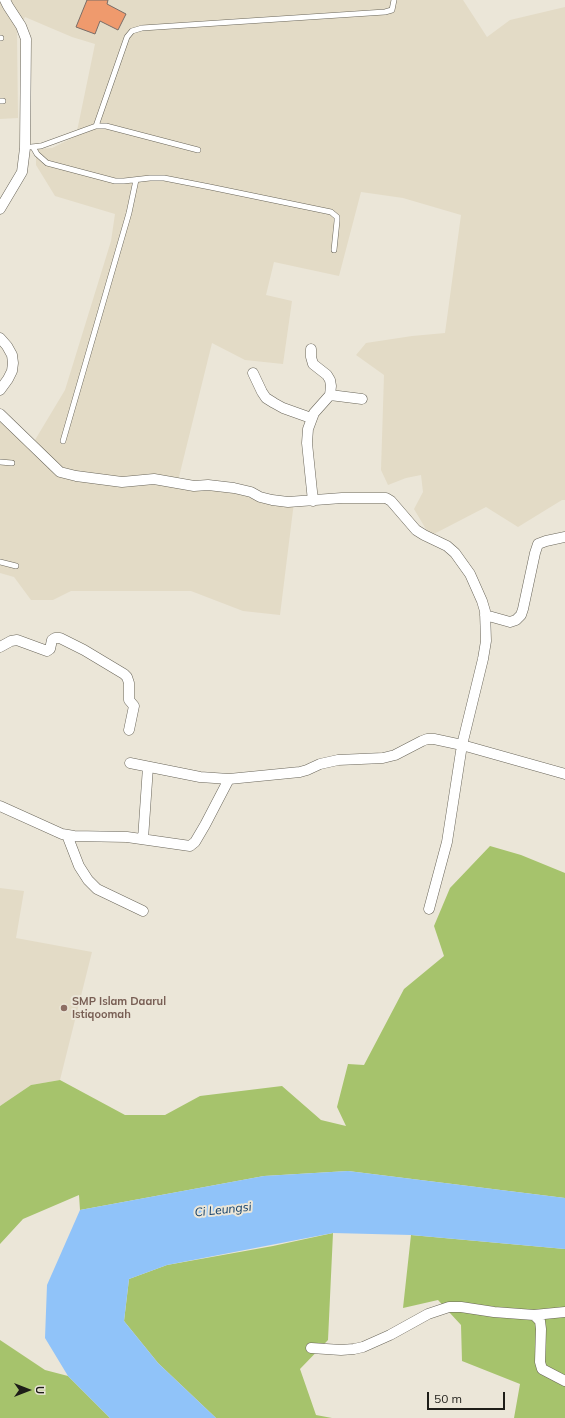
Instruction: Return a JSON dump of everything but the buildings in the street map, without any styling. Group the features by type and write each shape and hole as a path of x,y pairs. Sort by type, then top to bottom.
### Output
{"street":[{"path":"0,2 5,0 21,26 26,39 29,147 22,172 0,208"},
{"path":"0,338 12,355 13,363 12,372 0,390"},
{"path":"311,349 313,364 327,375 331,386 330,395 316,411 309,423 307,443 312,501"},
{"path":"253,373 266,398 283,408 312,418"},
{"path":"330,395 362,399"},
{"path":"0,414 60,472 76,476 122,482 154,479 194,486 208,485 234,488 251,492 260,497 288,502 382,497 389,499 416,530 447,546 455,553 470,574 478,589 485,615 486,641 462,745 447,842 429,909"},
{"path":"485,615 510,622 516,620 521,615 523,609 538,544 565,537"},
{"path":"0,647 11,641 17,640 47,651 55,638 60,638 84,650 124,674 129,683 129,700 134,704 129,730"},
{"path":"130,763 200,777 229,779 300,772 320,764 338,760 383,758 394,755 427,739 434,739 462,745 565,774"},
{"path":"142,840 148,767"},
{"path":"0,806 62,834 126,837 190,846 195,842 200,834 229,779"},
{"path":"67,835 79,866 96,889 143,911"},
{"path":"312,1348 341,1350 363,1347 390,1335 428,1314 449,1307 534,1315 565,1312"},
{"path":"534,1315 540,1321 540,1362 542,1369 565,1381"}],"lane":[{"path":"96,126 127,37 132,31 142,28 384,12 392,10 394,0"},
{"path":"29,147 41,146 96,126 106,126 198,150"},
{"path":"29,147 42,159 51,164 116,181 164,178 331,212 335,214 337,221 334,250"},
{"path":"63,441 129,213 136,180"},
{"path":"0,462 12,463"},
{"path":"0,562 16,566"}],"shaded area":[{"path":"0,0 463,0 487,37 510,20 565,7 565,500 562,500 518,527 486,507 430,536 414,509 423,492 421,475 406,478 388,485 381,470 384,375 356,355 366,343 445,333 461,215 403,198 361,192 339,276 274,262 266,295 292,301 283,364 245,360 212,343 177,485 294,502 280,615 243,611 191,591 71,591 53,600 31,600 14,577 0,573 0,419 13,428 29,450 65,390 111,241 115,214 55,196 36,165 36,149 52,148 76,136 95,44 72,37 25,17 17,32 18,118 0,119"},
{"path":"0,888 24,891 16,938 92,952 60,1080 31,1085 0,1106"}],"green space":[{"path":"490,846 521,855 565,873 565,1198 348,1171 264,1176 80,1210 79,1195 23,1219 0,1244 0,1106 31,1085 60,1080 125,1115 165,1115 200,1096 282,1086 321,1120 346,1126 337,1107 348,1064 364,1065 404,989 444,956 434,926 450,888"},
{"path":"333,1233 328,1340 300,1369 316,1415 332,1418 216,1418 158,1363 124,1321 129,1279 167,1265 273,1246"},
{"path":"411,1235 565,1249 565,1418 514,1418 520,1384 462,1361 461,1325 438,1300 403,1308"},
{"path":"0,1340 45,1370 68,1376 110,1418 0,1418"}],"water":[{"name":"Ci Leungsi","path":"348,1171 565,1198 565,1249 411,1235 333,1233 167,1265 129,1279 124,1321 158,1363 216,1418 110,1418 68,1376 45,1338 47,1285 80,1210 264,1176"}],"place":[{"name":"SMP Islam Daarul Istiqoomah","path":"64,1008"}]}
